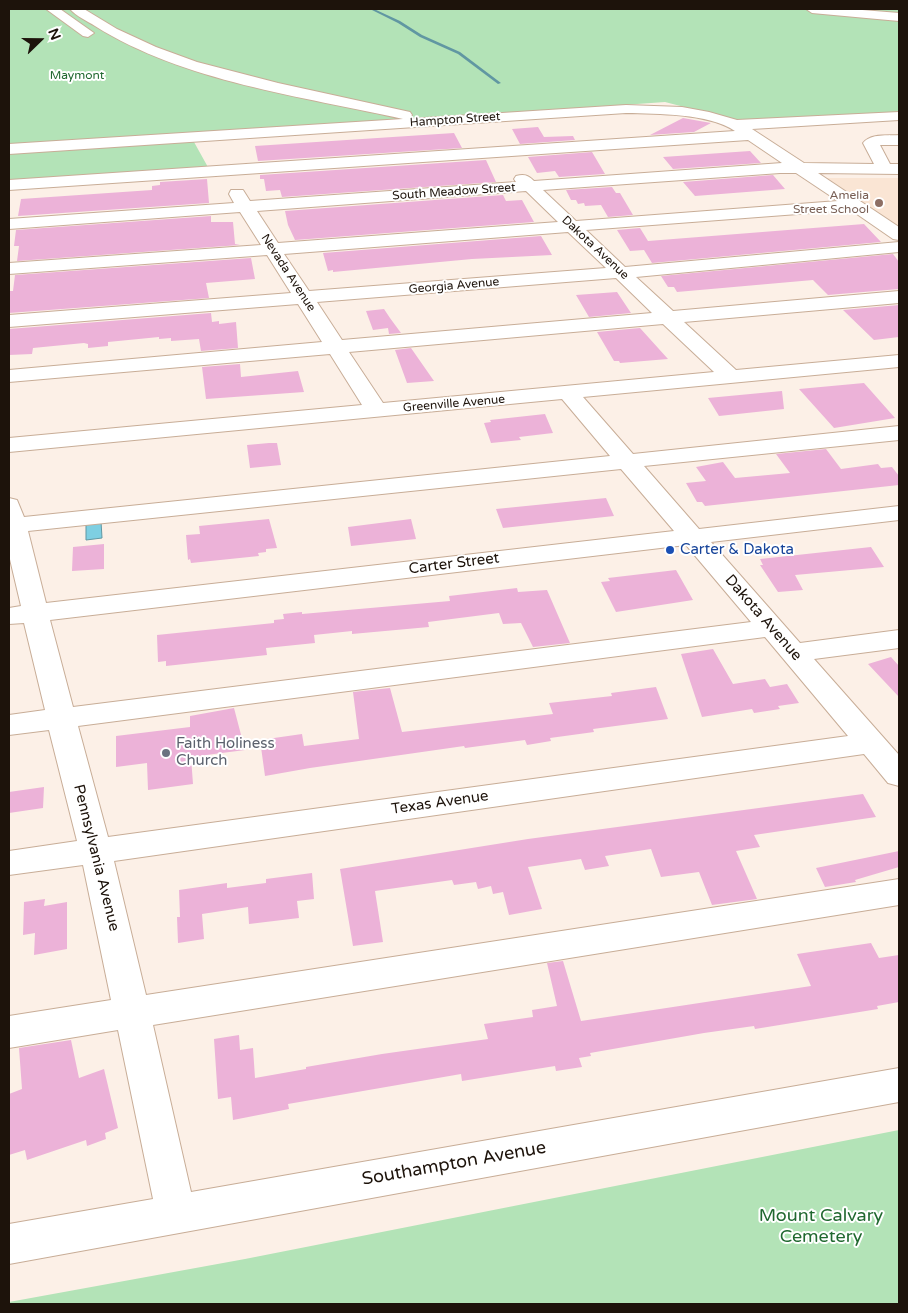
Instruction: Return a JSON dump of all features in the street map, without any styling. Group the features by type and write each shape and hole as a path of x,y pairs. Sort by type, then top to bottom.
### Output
{"street":[{"path":"52,9 79,28 108,43 141,58 198,77 292,102 404,123"},
{"path":"76,9 128,39 208,69 271,86 433,121"},
{"path":"812,9 899,17"},
{"name":"Hampton Street","path":"9,148 626,109 654,109 706,115 736,125 899,116"},
{"name":"Dakota Avenue","path":"458,119 731,377"},
{"path":"9,138 272,121 308,129"},
{"path":"736,125 797,168 899,235"},
{"path":"9,184 749,135"},
{"name":"Nevada Avenue","path":"200,136 377,411"},
{"path":"892,168 871,143 874,141 899,140"},
{"name":"South Meadow Street","path":"9,224 797,168 892,168"},
{"path":"9,269 853,204"},
{"name":"Georgia Avenue","path":"9,321 620,272 899,247"},
{"path":"9,376 899,297"},
{"name":"Greenville Avenue","path":"9,444 899,361"},
{"name":"Dakota Avenue","path":"568,393 899,775"},
{"path":"10,519 627,461 899,433"},
{"name":"Carter Street","path":"23,614 899,513"},
{"name":"Pennsylvania Avenue","path":"10,519 23,614 61,718 96,851 176,1213"},
{"path":"9,725 771,628"},
{"path":"793,653 899,639"},
{"name":"Texas Avenue","path":"9,862 872,743"},
{"path":"9,1032 899,892"},
{"name":"Southampton Avenue","path":"9,1244 899,1085"}],"shaded area":[{"name":"Amelia Street School","path":"820,178 899,178 899,229"}],"green space":[{"name":"Maymont","path":"9,9 899,9 899,116 750,124 665,102 9,149"},
{"path":"185,140 194,142 209,169 9,182 9,151"},
{"name":"Mount Calvary Cemetery","path":"899,1130 899,1304 9,1304 9,1302 245,1259"}],"water":[{"path":"101,521 102,538 86,540 86,523"}],"building":[{"path":"683,118 711,123 694,132 650,135"},
{"path":"538,127 544,137 573,136 575,140 520,144 512,129"},
{"path":"454,133 462,148 258,161 255,146"},
{"path":"750,151 761,163 673,169 663,157"},
{"path":"592,152 605,174 559,177 555,171 537,173 528,157"},
{"path":"486,160 496,182 282,197 280,190 266,191 264,179 260,179 260,175"},
{"path":"773,175 785,189 695,196 683,182"},
{"path":"207,179 209,203 18,216 21,199 152,190 152,186 160,185 160,182"},
{"path":"612,187 616,193 620,193 633,215 608,217 601,205 585,206 584,203 578,204 576,200 571,200 566,190"},
{"path":"503,195 506,201 522,200 534,222 295,240 288,225 285,211"},
{"path":"211,216 211,222 233,222 235,244 240,245 17,261 19,246 14,246 16,230"},
{"path":"864,224 881,242 652,263 644,250 630,251 617,230 640,228 648,241"},
{"path":"541,236 552,255 472,259 333,272 333,270 328,271 323,253"},
{"path":"893,254 899,262 899,289 828,295 813,280 677,292 674,287 668,287 661,276"},
{"path":"251,258 255,279 206,283 209,298 9,313 9,291 13,291 15,275"},
{"path":"617,292 631,313 589,317 576,295"},
{"path":"899,305 899,337 874,340 843,310"},
{"path":"384,309 401,333 389,334 388,328 373,330 366,311"},
{"path":"211,313 212,322 219,321 219,324 236,322 238,348 201,351 199,339 171,341 171,338 159,339 159,337 108,342 108,346 88,348 88,344 84,343 33,348 32,354 9,355 9,329"},
{"path":"640,328 668,359 620,363 619,361 614,361 597,332"},
{"path":"411,348 434,381 407,383 395,350"},
{"path":"240,364 241,377 298,371 304,392 206,399 202,367"},
{"path":"864,383 895,418 834,428 799,389"},
{"path":"782,391 784,409 719,416 708,398"},
{"path":"545,414 553,433 519,437 521,440 491,443 484,423 491,422 490,420"},
{"path":"277,443 281,465 250,468 247,445"},
{"path":"826,449 841,469 878,464 881,468 892,467 899,476 899,485 705,506 702,502 697,502 686,483 706,481 696,467 723,462 735,478 790,473 776,454"},
{"path":"606,498 614,516 503,528 496,509"},
{"path":"269,519 277,548 266,549 266,552 258,553 259,556 191,563 190,559 188,560 186,535 200,534 199,526"},
{"path":"411,519 416,539 351,546 348,527"},
{"path":"104,544 104,569 72,571 73,547"},
{"path":"871,547 884,567 795,575 803,590 778,592 760,565 763,565 760,559"},
{"path":"676,570 693,600 616,612 601,582 610,581 608,578"},
{"path":"517,588 518,592 547,590 570,643 533,647 521,623 503,624 499,613 428,622 429,627 352,634 352,631 314,635 315,643 266,648 267,655 166,666 166,661 158,662 157,635 274,623 274,620 284,619 283,614 450,601 449,596"},
{"path":"713,649 733,684 765,679 770,687 787,684 799,703 778,706 780,709 754,713 752,709 702,717 681,654"},
{"path":"891,657 899,666 899,697 868,664"},
{"path":"656,687 668,719 593,729 594,732 550,738 551,741 527,745 525,740 465,748 464,746 265,776 260,740 302,734 304,746 359,739 353,692 390,688 402,732 553,714 549,703 612,696 611,693"},
{"name":"Faith Holiness Church","path":"234,708 245,750 191,757 193,784 148,790 147,763 116,767 116,736 190,727 190,716"},
{"path":"44,787 43,808 9,813 9,792"},
{"path":"863,794 876,817 754,835 760,847 736,851 757,899 712,905 699,872 661,877 651,849 605,856 609,866 585,870 581,859 528,867 542,909 509,915 503,892 493,894 491,886 478,889 476,882 454,885 452,880 375,891 383,942 353,946 340,869 528,839"},
{"path":"899,851 899,867 855,880 856,882 825,887 816,868"},
{"path":"312,873 314,899 297,901 299,918 249,924 248,907 202,914 204,939 178,943 177,917 180,917 179,890 227,883 227,888 266,883 266,879"},
{"path":"45,899 44,906 67,902 67,949 34,955 35,933 23,935 24,902"},
{"path":"871,943 879,958 899,955 899,1002 877,1006 878,1009 755,1029 754,1026 704,1033 590,1053 591,1056 579,1058 582,1067 556,1071 555,1066 462,1081 461,1074 288,1104 289,1109 233,1120 231,1097 218,1099 214,1039 239,1035 240,1050 253,1048 255,1078 382,1054 488,1039 484,1024 533,1017 532,1010 557,1006 547,963 563,961 581,1021 811,986 797,954"},
{"path":"71,1040 79,1078 104,1069 118,1128 105,1133 106,1139 87,1146 86,1140 27,1160 25,1150 9,1155 9,1094 22,1089 19,1048"}],"waterway":[{"path":"372,9 399,22 421,36 459,53 499,83"}],"place":[{"name":"Amelia Street School","path":"879,203"},
{"name":"Carter & Dakota","path":"670,550"},
{"name":"Faith Holiness Church","path":"166,753"}]}
